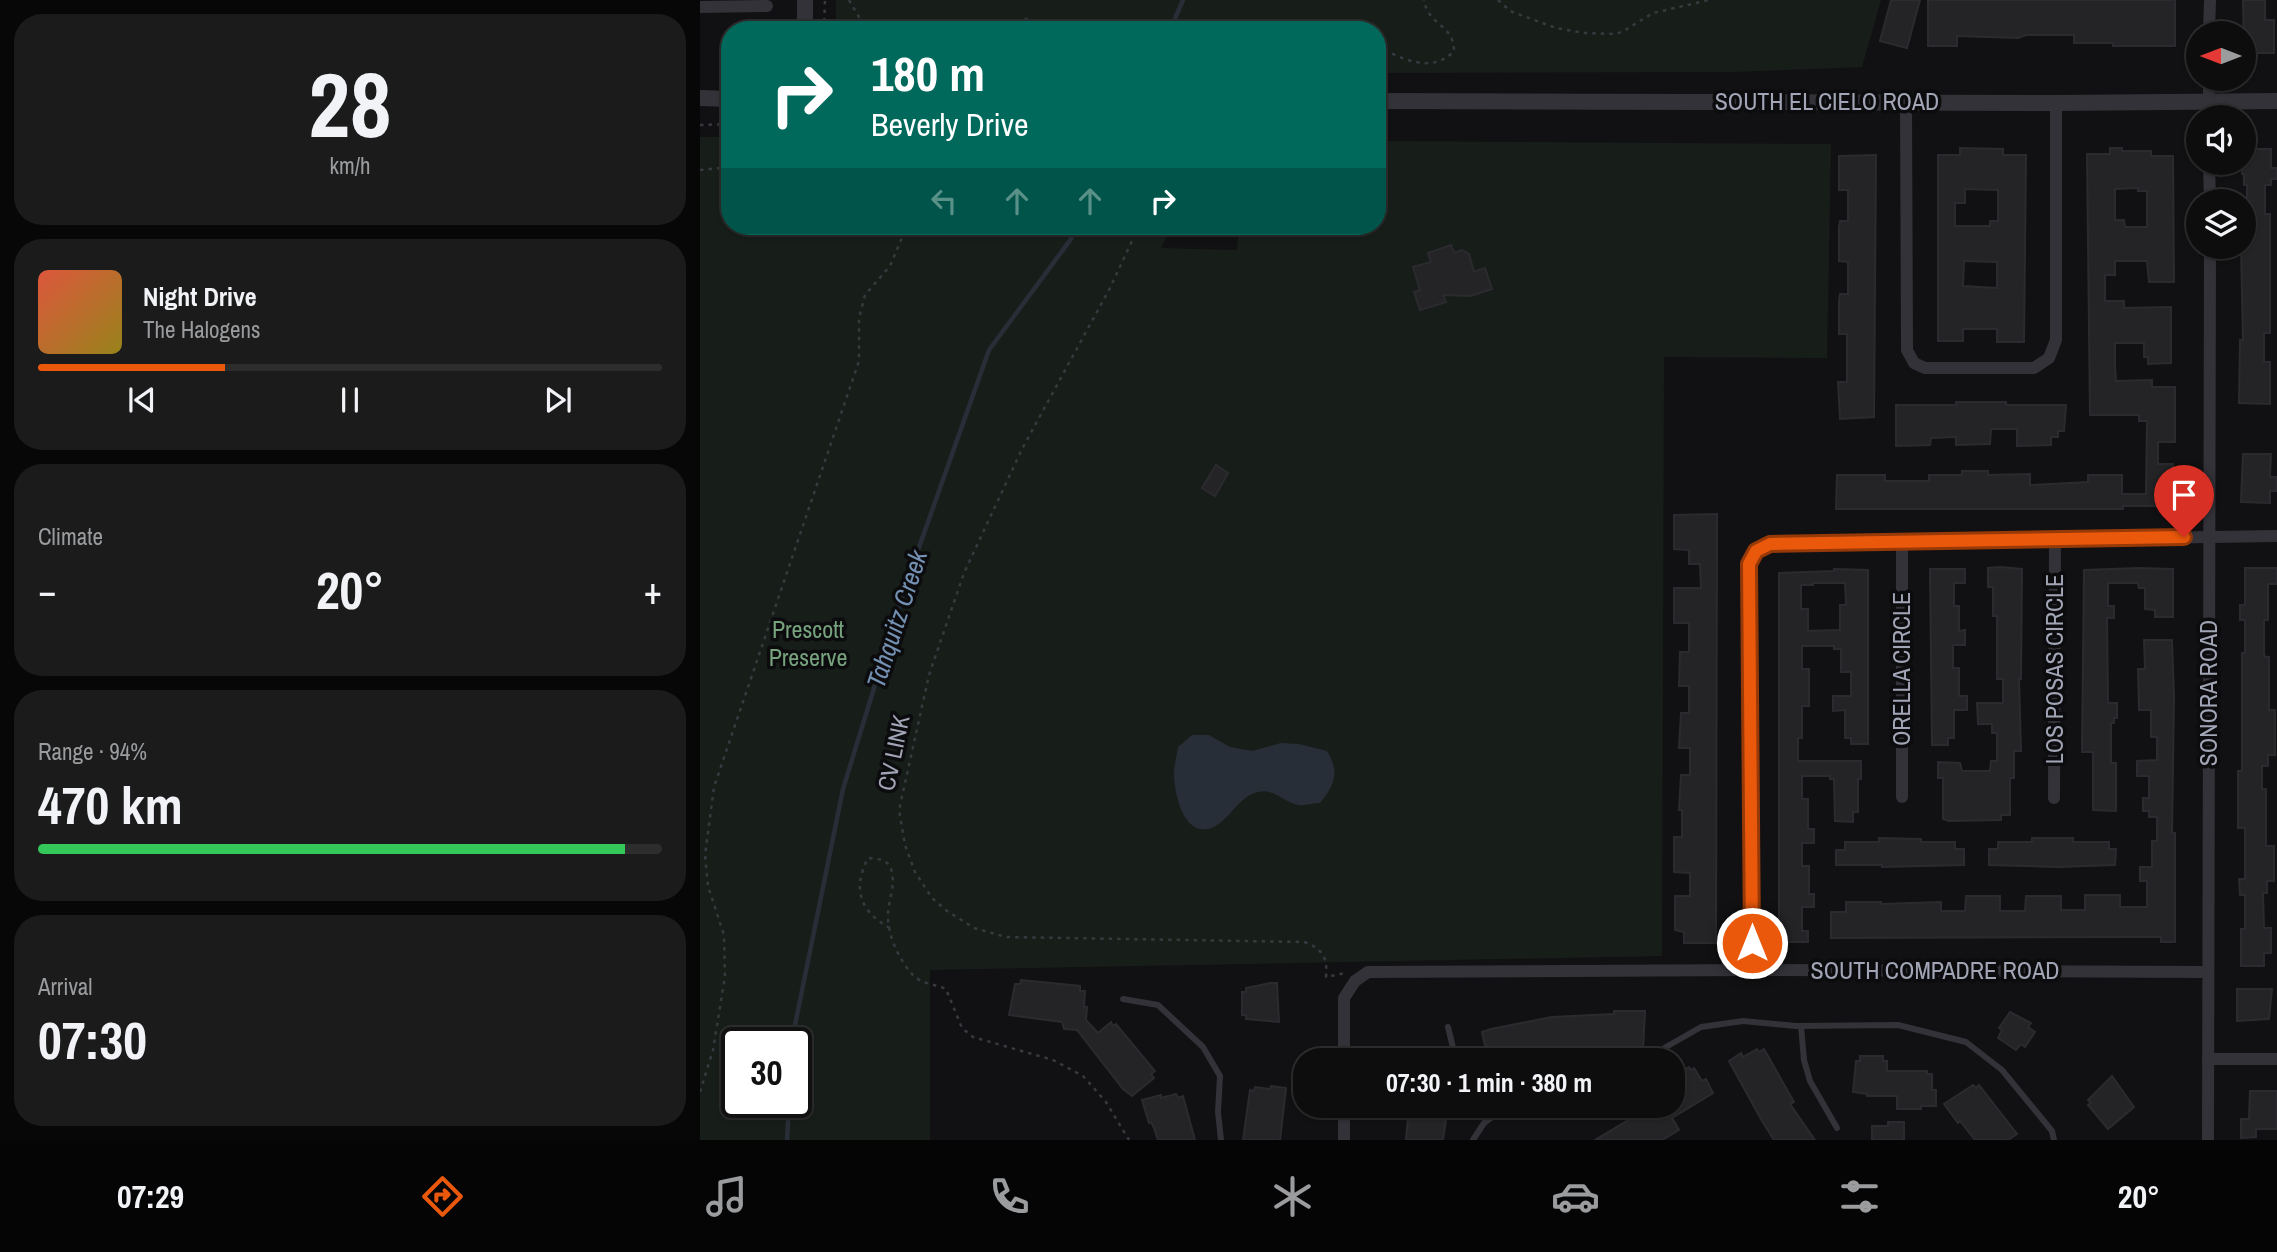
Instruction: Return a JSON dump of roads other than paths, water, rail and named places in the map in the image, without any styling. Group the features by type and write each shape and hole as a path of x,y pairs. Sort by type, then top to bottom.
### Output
{"street":[{"path":"805,0 805,21"},
{"path":"2209,21 2210,0"},
{"path":"700,7 767,6"},
{"path":"700,98 721,99"},
{"name":"SOUTH EL CIELO ROAD","path":"1386,100 2056,103 2186,108"},
{"name":"SOUTH EL CIELO ROAD","path":"2243,105 2277,101"},
{"path":"1906,102 1907,350 1914,363 1925,368 1990,369 2034,368 2049,358 2056,340 2056,103"},
{"name":"SONORA ROAD","path":"2208,1140 2210,259"},
{"path":"1752,970 1749,564 1756,551 1770,544 2277,536"},
{"name":"LOS POSAS CIRCLE","path":"2054,798 2055,540"},
{"name":"ORELLA CIRCLE","path":"1902,541 1902,797"},
{"name":"SOUTH COMPADRE ROAD","path":"1344,1048 1345,998 1355,981 1368,972 2207,972"},
{"path":"2208,1059 2277,1059"},
{"path":"1344,1118 1344,1140"}],"lane":[{"path":"1123,999 1158,1005 1203,1047 1220,1076 1218,1112 1221,1140"},
{"path":"1665,1048 1701,1027 1743,1021 1801,1026 1898,1026 1966,1042 2001,1070 2052,1131 2054,1140"},
{"path":"1801,1026 1804,1060 1811,1082 1837,1128"},
{"path":"1448,1027 1453,1048"},
{"path":"1473,1140 1491,1118"}],"waterway":[{"name":"Tahquitz Creek","path":"1174,21 1183,0"},
{"name":"Tahquitz Creek","path":"795,1027 843,789 906,584 989,350 1072,235"},
{"name":"Tahquitz Creek","path":"787,1140 788,1118"}],"park label":[{"name":"Prescott Preserve","path":"808,644"}]}
